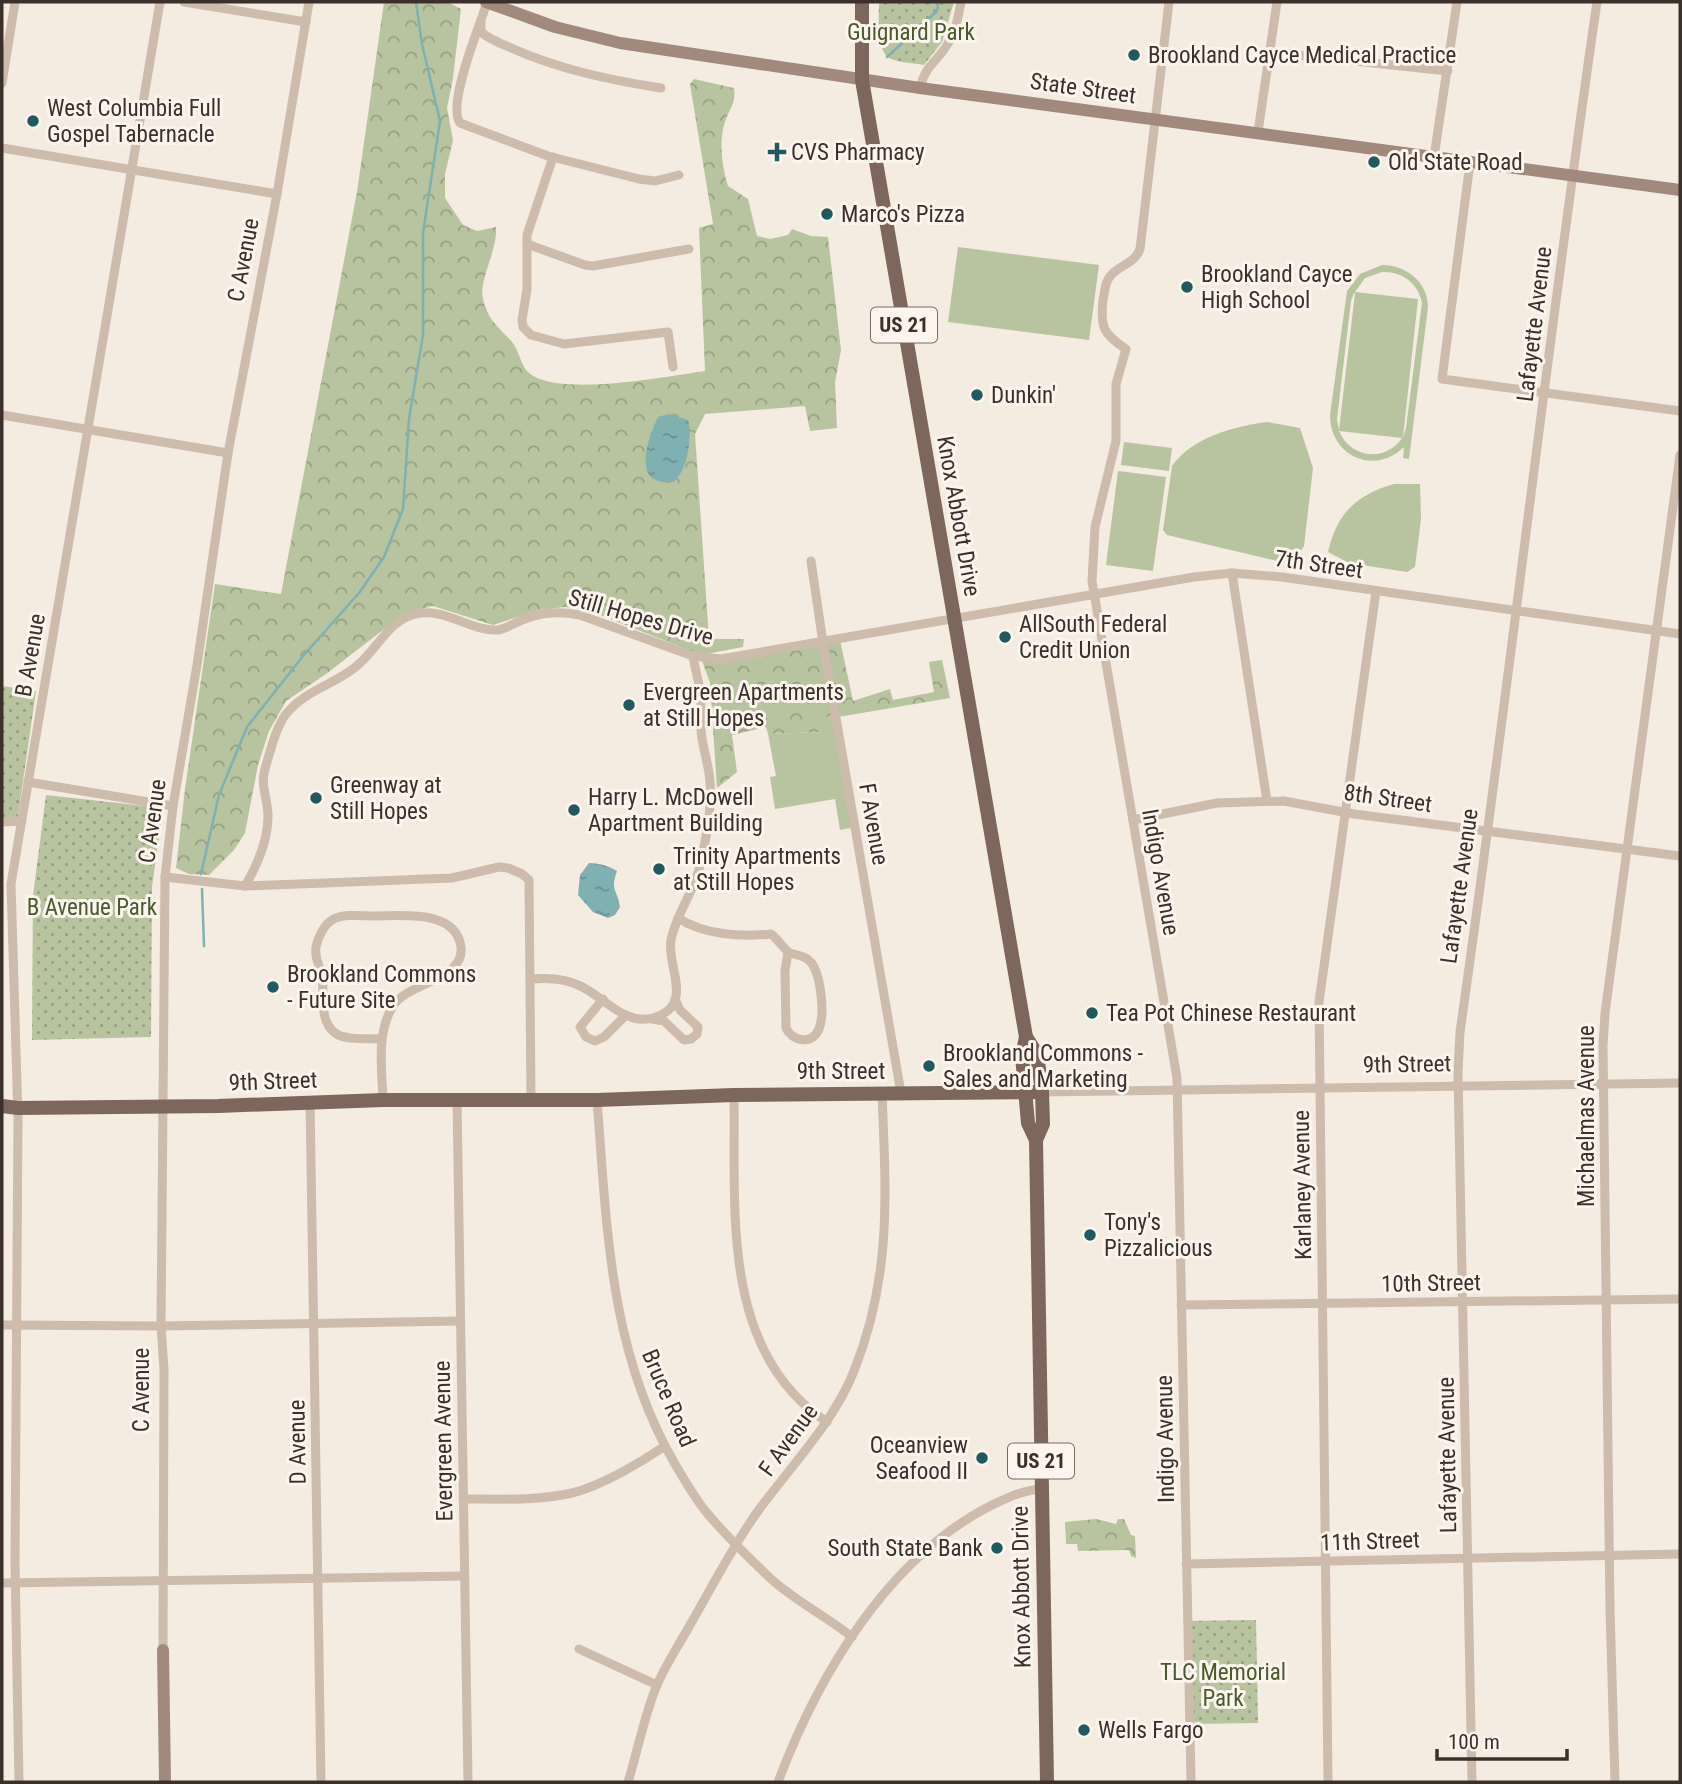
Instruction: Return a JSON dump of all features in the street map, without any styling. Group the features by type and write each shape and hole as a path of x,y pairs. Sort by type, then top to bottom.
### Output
{"main road":[{"name":"State Street","path":"487,2 555,27 607,41 920,88 1680,190"},
{"name":"Knox Abbott Drive","path":"862,2 862,79 1026,1037 1022,1056 1028,1123 1036,1140 1047,1782"},
{"name":"Knox Abbott Drive","path":"1026,1037 1037,1054 1042,1092 1043,1124 1036,1140"},
{"name":"9th Street","path":"2,1106 218,1106 310,1101 531,1098 597,1100 734,1095 1042,1092"},
{"name":"C Avenue","path":"163,1650 165,1782"}],"street":[{"path":"2,83 15,2"},
{"name":"B Avenue","path":"19,1782 15,1583 18,1108 11,884 160,2"},
{"path":"184,2 306,22"},
{"name":"C Avenue","path":"163,1650 163,896 173,806 228,453 277,194 309,2"},
{"path":"487,2 469,55 455,117 460,123 553,157 639,179 654,181 678,175"},
{"path":"920,88 924,72 946,47 956,30 961,2"},
{"name":"Indigo Avenue","path":"1169,2 1140,249 1132,261 1109,278 1101,318 1108,336 1126,349 1116,384 1116,442 1095,527 1093,594 1177,1089 1191,1782"},
{"path":"1258,132 1277,2"},
{"path":"1434,158 1457,2"},
{"name":"Lafayette Avenue","path":"1472,1782 1460,1031 1597,2"},
{"path":"481,20 481,32 486,37 524,54 595,76 661,88"},
{"path":"1270,52 1448,71"},
{"path":"2,148 277,194"},
{"path":"553,157 527,235 527,289 523,327 531,335 564,344 668,332 673,367"},
{"path":"1470,163 1442,379 1680,411"},
{"path":"527,244 593,266 689,249"},
{"path":"2,415 228,453"},
{"name":"Michaelmas Avenue","path":"1615,1782 1605,1013 1680,455"},
{"name":"F Avenue","path":"811,561 901,1093"},
{"path":"1232,573 1267,801"},
{"name":"7th Street","path":"954,618 1194,577 1232,573 1282,577 1680,634"},
{"name":"Karlaney Avenue","path":"1328,1782 1320,982 1376,591"},
{"name":"Still Hopes Drive","path":"245,886 266,839 268,814 262,786 264,770 284,718 293,706 315,689 359,665 393,626 414,614 442,614 499,630 541,614 566,612 693,656 721,659 954,618"},
{"path":"651,1018 669,1008 678,989 669,955 671,940 699,869 707,828 710,783 701,733 701,695 693,656"},
{"path":"29,782 173,806"},
{"name":"8th Street","path":"1133,820 1217,803 1267,801 1680,856"},
{"path":"2,822 22,821"},
{"path":"165,877 245,886 452,878 499,867 523,874 529,880 531,1098"},
{"path":"382,1039 345,1037 334,1033 323,1011 323,979 315,958 316,944 324,928 334,918 419,916 436,919 452,929 459,938 462,951 457,964 447,975 406,992 394,1004 382,1039 383,1100"},
{"path":"678,918 689,925 726,933 748,936 771,934 788,952 802,955 812,963 819,982 819,1029 814,1037 805,1040 789,1035 786,1028 785,971 788,952"},
{"path":"531,979 566,981 591,991 625,1015 664,1021 684,1040 691,1040 697,1034 698,1027 680,1010 675,999"},
{"path":"603,999 580,1027 586,1037 595,1041 604,1037 625,1015"},
{"name":"9th Street","path":"1042,1092 1680,1083"},
{"name":"F Avenue","path":"628,1782 657,1685 715,1578 758,1511 827,1422 855,1370 870,1324 881,1276 886,1217 882,1094"},
{"path":"734,1095 737,1254 741,1284 771,1367 790,1391 827,1422"},
{"name":"Evergreen Avenue","path":"457,1100 468,1782"},
{"name":"Bruce Road","path":"597,1100 614,1294 637,1383 664,1446 701,1505 737,1544 787,1592 852,1637"},
{"name":"D Avenue","path":"310,1101 321,1782"},
{"name":"10th Street","path":"1181,1305 1680,1299"},
{"path":"2,1325 161,1326 460,1321"},
{"path":"463,1499 533,1499 574,1492 630,1466 664,1446"},
{"path":"778,1782 823,1683 852,1637 912,1564 950,1530 976,1513 1025,1490 1042,1489"},
{"name":"11th Street","path":"1186,1564 1680,1554"},
{"path":"2,1583 464,1576"},
{"path":"579,1649 657,1685"}],"green space":[{"path":"384,2 448,2 461,9 447,108 453,140 445,174 445,198 463,225 477,231 496,227 494,245 483,283 485,307 494,323 514,345 527,371 541,379 561,384 640,381 705,371 699,228 713,224 690,84 694,79 734,88 734,101 722,135 723,162 728,186 748,199 757,236 770,239 788,235 792,229 811,236 828,237 841,350 835,382 837,428 810,431 805,406 705,414 695,434 709,639 744,639 743,647 706,654 691,651 590,611 565,607 539,610 493,625 433,606 405,613 286,701 269,731 258,765 245,833 234,850 209,875 189,874 176,868 215,584 281,594 357,192"},
{"name":"Guignard Park","path":"879,2 954,2 942,42 924,65 886,56 879,34"},
{"path":"958,247 1099,265 1089,340 948,322"},
{"path":"1382,265 1399,268 1420,283 1427,298 1409,459 1403,458 1404,447 1392,456 1380,460 1356,457 1337,441 1332,429 1330,415 1347,291 1360,274","holes":["1382,272 1396,274 1408,280 1417,290 1422,303 1403,437 1418,299 1355,292 1365,278","1355,293 1339,430 1337,419 1351,301","1339,431 1402,438 1395,446 1377,454 1359,452 1344,440"]},
{"path":"1268,422 1300,428 1313,468 1304,546 1299,552 1292,559 1282,562 1167,535 1163,530 1172,466 1202,440 1242,426"},
{"path":"1124,442 1172,448 1169,471 1121,465"},
{"path":"1118,471 1166,477 1153,571 1106,565"},
{"path":"1394,484 1420,484 1421,519 1415,567 1407,572 1349,563 1328,552 1337,526 1350,508 1369,494"},
{"path":"840,640 853,701 890,689 893,700 934,692 929,662 942,660 950,698 824,717 824,732 768,734 766,727 732,735 737,772 717,788 710,683 701,658"},
{"path":"2,686 36,691 18,816 16,819 2,820"},
{"path":"835,716 855,827 840,830 835,799 775,809 770,777 776,776 768,734 823,732 824,717"},
{"name":"B Avenue Park","path":"46,795 163,808 152,887 151,1037 32,1040 33,896"},
{"path":"1096,1519 1116,1524 1118,1519 1124,1519 1131,1535 1135,1536 1136,1558 1131,1556 1129,1550 1078,1551 1077,1544 1066,1544 1065,1522"},
{"name":"TLC Memorial Park","path":"1256,1620 1258,1723 1189,1724 1187,1621"}],"water":[{"path":"668,414 688,420 689,444 678,477 673,482 660,482 651,477 647,469 647,448 658,417"},
{"path":"589,863 617,871 614,886 620,907 615,915 608,918 593,912 578,895 580,875"}],"waterway":[{"path":"201,874 219,795 247,727 303,656 359,593 384,557 403,509 409,419 423,335 423,233 440,121 422,44 416,2"},
{"path":"887,57 937,11 936,2"},
{"path":"202,889 204,946"}],"place":[{"name":"Brookland Cayce Medical Practice","path":"1134,55"},
{"name":"West Columbia Full Gospel Tabernacle","path":"33,121"},
{"name":"CVS Pharmacy","path":"777,152"},
{"name":"Old State Road","path":"1374,162"},
{"name":"Marco's Pizza","path":"827,214"},
{"name":"Brookland Cayce High School","path":"1187,287"},
{"name":"Dunkin'","path":"977,395"},
{"name":"AllSouth Federal Credit Union","path":"1005,637"},
{"name":"Evergreen Apartments at Still Hopes","path":"629,705"},
{"name":"Greenway at Still Hopes","path":"316,798"},
{"name":"Harry L. McDowell Apartment Building","path":"574,810"},
{"name":"Trinity Apartments at Still Hopes","path":"659,869"},
{"name":"Brookland Commons - Future Site","path":"273,987"},
{"name":"Tea Pot Chinese Restaurant","path":"1092,1013"},
{"name":"Brookland Commons - Sales and Marketing","path":"929,1066"},
{"name":"Tony's Pizzalicious","path":"1090,1235"},
{"name":"Oceanview Seafood II","path":"982,1458"},
{"name":"South State Bank","path":"997,1548"},
{"name":"Wells Fargo","path":"1084,1730"}]}
